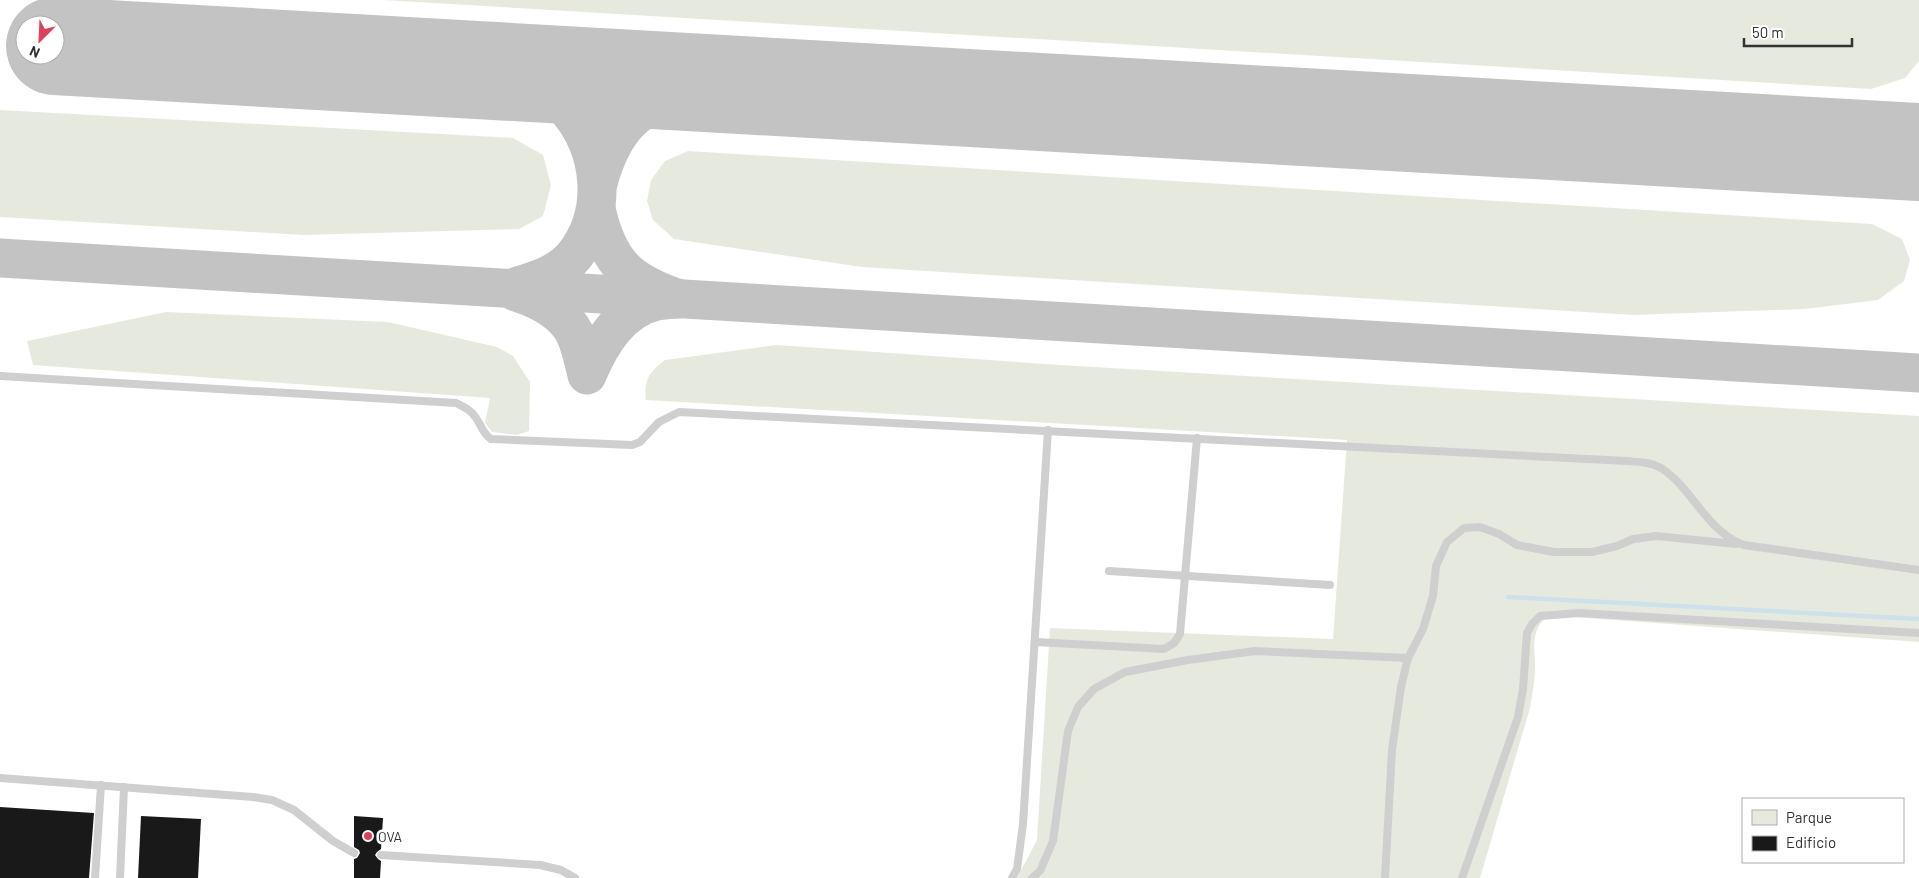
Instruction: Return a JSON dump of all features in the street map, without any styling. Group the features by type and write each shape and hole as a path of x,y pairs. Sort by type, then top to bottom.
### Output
{"lane":[{"path":"0,376 456,403 468,409 476,417 486,436 491,439 632,445 640,442 659,422 679,412 1649,463 1661,468 1676,480 1712,522 1730,538 1744,544"},
{"path":"1012,878 1017,870 1023,824 1048,430"},
{"path":"1036,642 1164,649 1174,643 1180,634 1197,438"},
{"path":"1385,878 1392,750 1400,687 1408,658 1423,628 1433,596 1436,566 1447,542 1464,528 1480,526 1499,534 1516,545 1554,552 1592,552 1617,546 1633,539 1656,536 1744,544 1919,570"},
{"path":"1109,571 1330,585"},
{"path":"1462,878 1518,717 1524,689 1527,633 1540,616 1579,613 1919,633"},
{"path":"1032,878 1040,871 1053,841 1068,731 1078,707 1094,689 1125,672 1188,660 1255,651 1408,658"},
{"path":"0,778 272,800 294,810 333,840 354,853"},
{"path":"95,878 101,785"},
{"path":"120,878 124,787"},
{"path":"381,855 540,865 561,870 575,878"}],"green space":[{"path":"383,0 1919,0 1919,61 1905,78 1871,89"},
{"path":"0,110 513,138 543,155 551,185 543,216 519,229 304,235 0,217"},
{"path":"688,151 1872,224 1902,239 1910,260 1904,281 1878,300 1805,309 1633,315 862,267 674,239 653,220 647,201 651,180 665,161"},
{"path":"166,312 388,322 497,347 513,356 530,382 529,431 517,435 492,432 485,423 490,398 33,365 27,341"},
{"path":"777,345 1060,365 1919,416 1919,642 1559,616 1550,617 1541,623 1535,637 1535,673 1530,708 1480,878 1017,878 1037,840 1050,628 1333,639 1347,440 646,400 647,381 651,373 665,360"}],"building":[{"path":"0,807 94,813 89,878 0,878"},
{"path":"141,816 201,819 198,878 138,878"},
{"name":"OVA","path":"354,816 383,818 381,849 375,855 381,861 380,878 354,878 354,859 360,853 354,847"}],"waterway":[{"path":"1508,597 1919,619"}],"taxiway":[{"path":"513,73 549,93 567,109 579,125 588,143 597,181 593,220 585,239 574,256 555,271 518,286"},
{"path":"598,183 612,146 620,132 631,120 656,101 691,83"},
{"path":"516,292 550,307 570,326 577,339 587,375 598,351 613,329 622,320 644,305 657,301 680,299 647,285 623,268 614,257 607,243 596,209"},
{"path":"0,258 1919,373"}],"runway":[{"path":"65,47 1919,152"}],"place":[{"name":"OVA","path":"368,836"}]}
